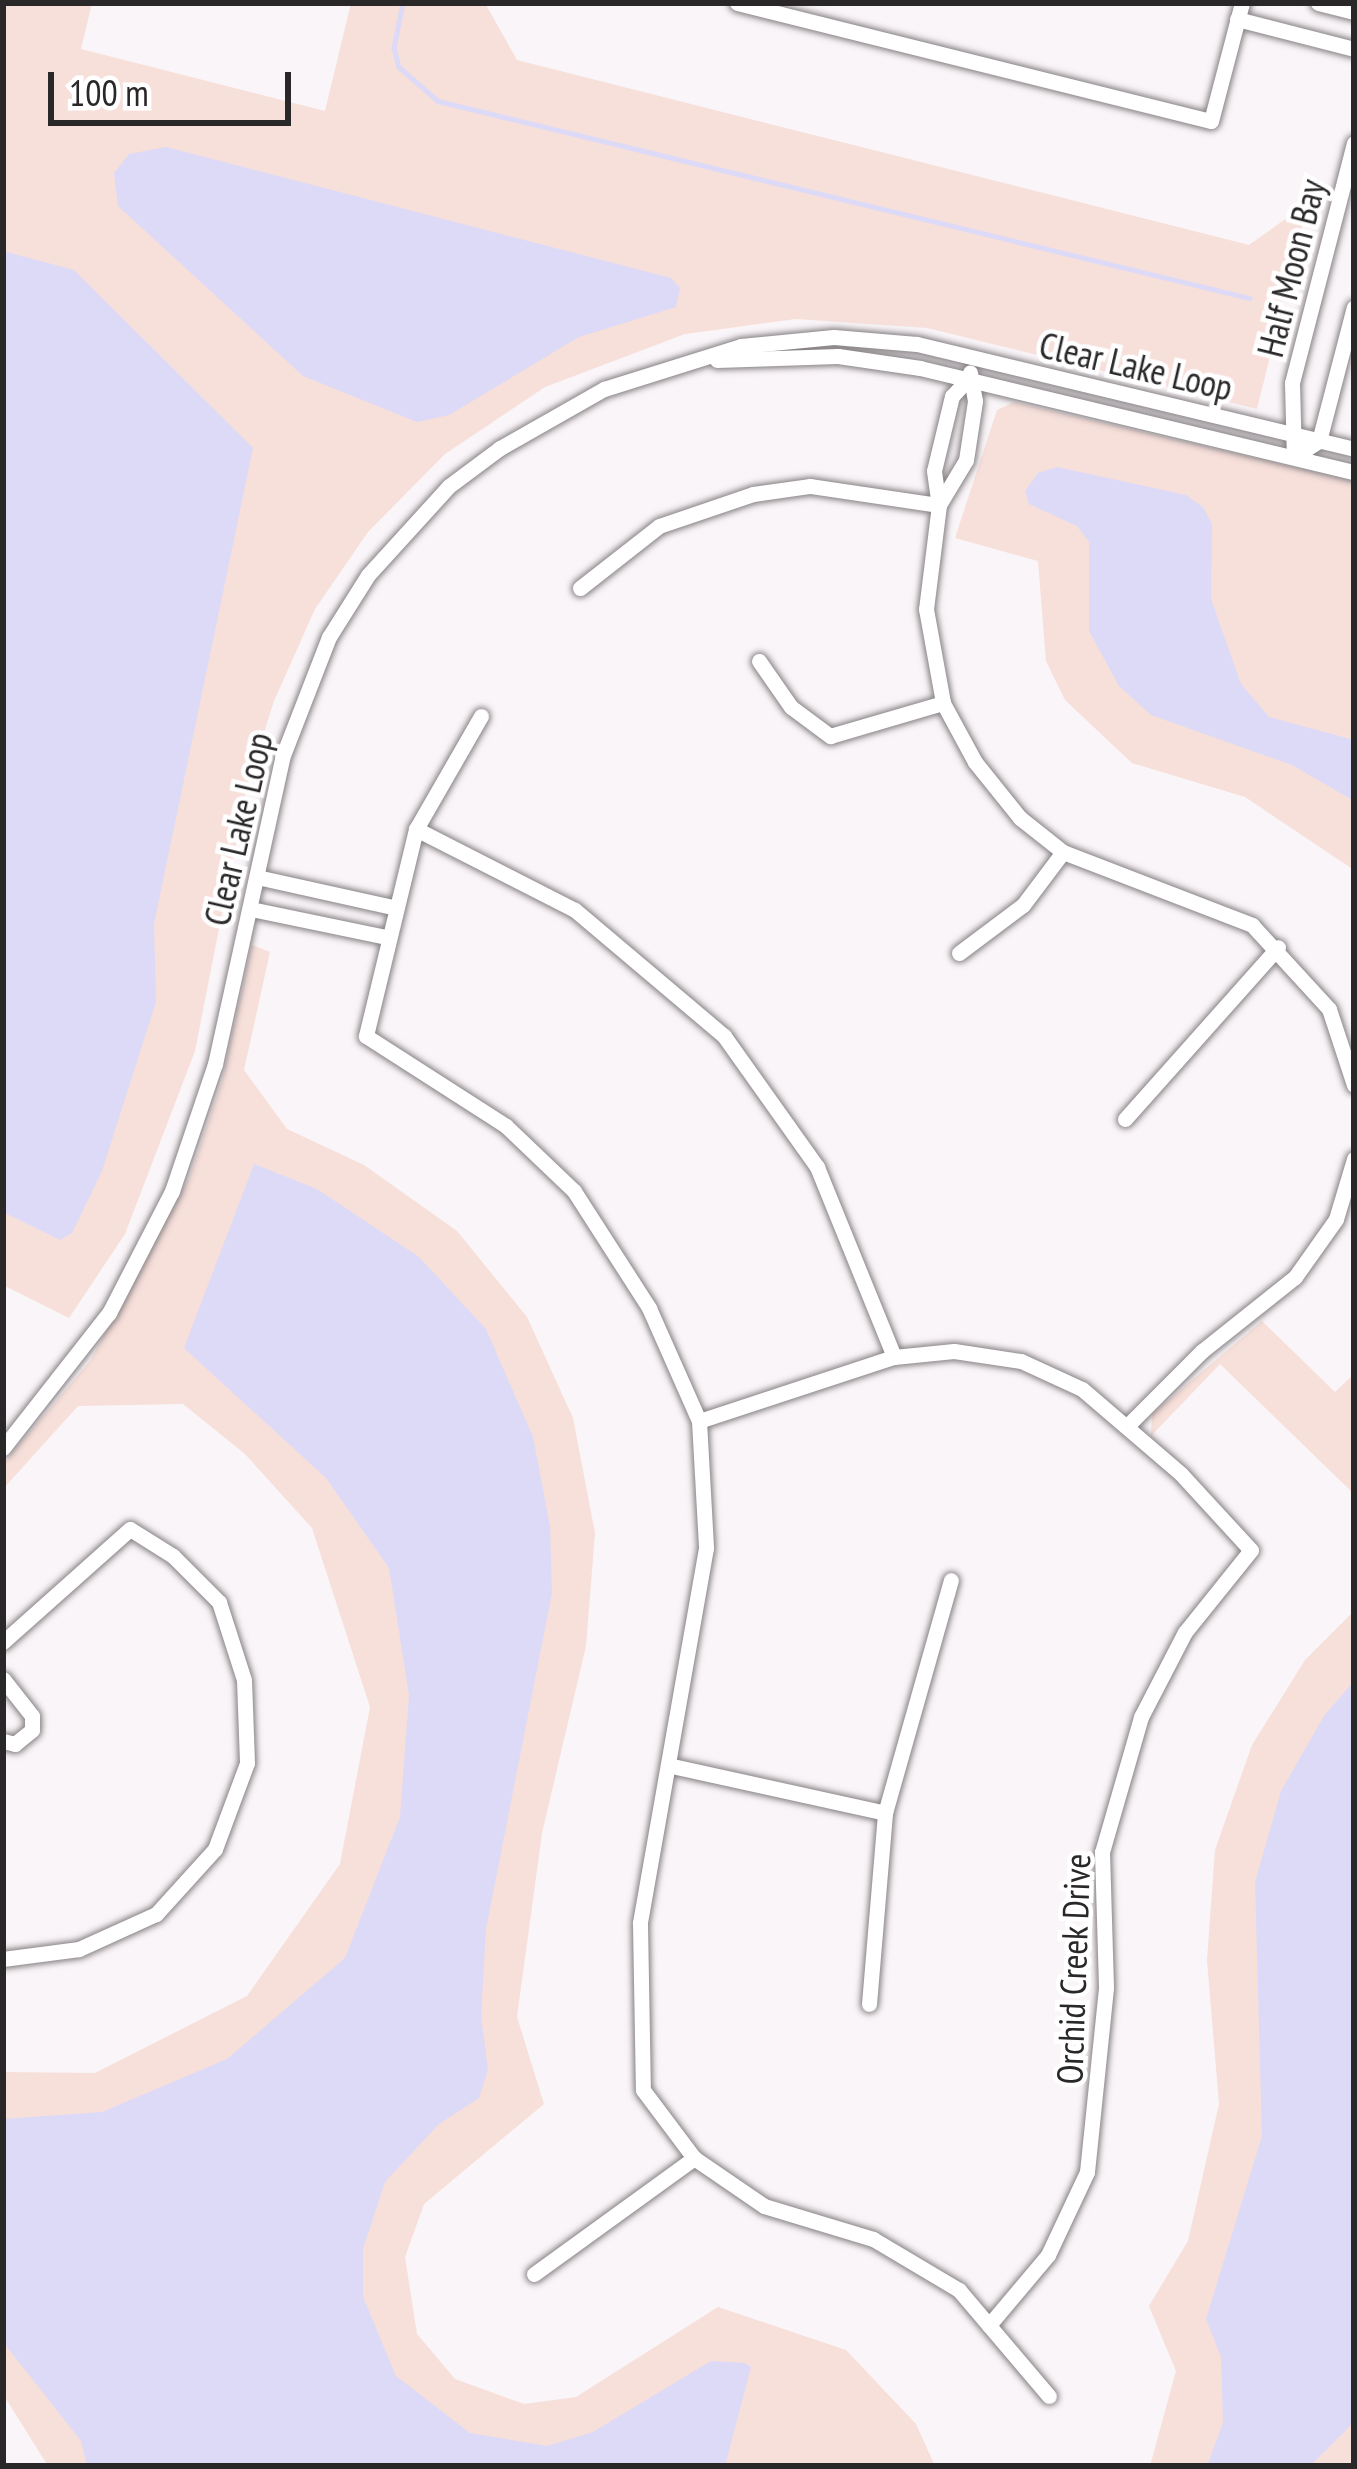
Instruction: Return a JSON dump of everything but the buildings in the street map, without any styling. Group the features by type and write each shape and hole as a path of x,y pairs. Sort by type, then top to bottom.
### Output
{"street":[{"path":"737,3 792,9 1210,121 1239,11 1354,49"},
{"path":"1318,3 1354,12"},
{"name":"Half Moon Bay","path":"1294,457 1289,434 1292,383 1354,143"},
{"name":"Half Moon Bay","path":"1319,440 1354,307"},
{"name":"Clear Lake Loop","path":"3,1448 109,1312 172,1191 215,1064 299,702 368,575 448,486 500,448 604,389 741,346 834,337 973,358 1354,449"},
{"name":"Clear Lake Loop","path":"691,361 838,356 968,379 1354,472"},
{"path":"973,358 968,379 952,396 934,471 939,505 926,609 943,703 975,762 1029,826 1063,852 1215,907 1278,947 1330,1009 1354,1085"},
{"path":"939,505 965,460 975,401 968,379"},
{"path":"1294,457 1319,440"},
{"path":"580,588 659,526 753,494 810,486 939,505"},
{"path":"759,661 791,707 830,736 943,703"},
{"path":"481,716 416,829 392,907 366,1036 506,1126 574,1191 649,1308 699,1420 706,1548 672,1766 640,1923 644,2090 694,2158 764,2206 873,2239 958,2290 1048,2396"},
{"path":"416,829 575,910 724,1036 817,1167 894,1357"},
{"path":"958,953 1023,905 1063,852"},
{"path":"257,877 392,907"},
{"path":"250,909 386,938"},
{"path":"1125,1119 1278,947"},
{"path":"699,1420 894,1357 954,1352 1021,1361 1082,1389 1127,1426 1202,1351 1295,1276 1336,1219 1354,1160"},
{"name":"Orchid Creek Drive","path":"989,2325 1048,2255 1087,2172 1106,1988 1102,1852 1141,1717 1185,1632 1251,1550 1127,1426"},
{"path":"3,1642 130,1529 173,1556 219,1602 244,1680 247,1763 214,1849 156,1914 79,1949 3,1959"},
{"path":"869,2005 886,1813 951,1580"},
{"path":"3,1679 32,1715 32,1730 15,1744 3,1741"},
{"path":"672,1766 886,1813"},
{"path":"534,2274 694,2158"}],"shaded area":[{"path":"3,3 92,3 81,49 325,111 351,3 485,3 517,60 1249,245 1308,203 1257,409 927,328 796,319 685,334 545,387 445,454 368,532 315,609 274,701 247,786 195,1051 125,1234 69,1318 3,1285"},
{"path":"166,147 671,278 680,288 676,307 579,337 449,415 417,422 303,376 118,206 114,173 129,154"},
{"path":"3,251 74,270 253,448 154,924 156,1002 102,1171 72,1233 60,1240 3,1212"},
{"path":"1014,402 1354,481 1354,870 1245,797 1132,763 1065,700 1046,661 1038,561 955,538 997,410"},
{"path":"1057,467 1186,495 1203,507 1212,524 1211,599 1241,684 1269,717 1354,740 1354,801 1292,765 1151,715 1119,686 1089,631 1089,542 1077,526 1029,504 1025,491 1038,473"},
{"path":"252,945 270,952 244,1070 287,1129 364,1165 457,1231 527,1317 573,1418 595,1533 586,1646 542,1833 517,2017 544,2104 424,2204 405,2257 417,2334 455,2379 524,2404 576,2397 718,2307 846,2350 916,2424 935,2466 48,2466 3,2394 3,2072 95,2073 247,1996 340,1864 370,1707 312,1528 245,1454 183,1404 78,1406 3,1489 3,1464 90,1361 189,1178 222,1081"},
{"path":"254,1164 317,1189 419,1257 486,1329 533,1437 550,1526 552,1593 486,1929 481,2016 488,2070 479,2098 439,2124 385,2182 363,2249 363,2297 396,2376 470,2433 547,2446 593,2432 711,2361 745,2363 751,2367 725,2466 87,2466 81,2441 3,2342 3,2119 102,2112 227,2059 345,1958 400,1817 409,1695 389,1568 326,1478 184,1348"},
{"path":"1262,1321 1335,1392 1354,1374 1354,1494 1220,1364 1151,1436 1152,1414"},
{"path":"1354,1611 1354,2466 1150,2466 1176,2371 1149,2306 1188,2241 1219,2104 1207,1960 1215,1850 1252,1745 1305,1660"},
{"path":"1354,1681 1354,2422 1310,2466 1207,2466 1223,2423 1221,2357 1206,2319 1262,2136 1255,1882 1281,1791 1324,1716"}],"waterway":[{"path":"403,3 394,48 399,67 438,101 1249,298"}]}
